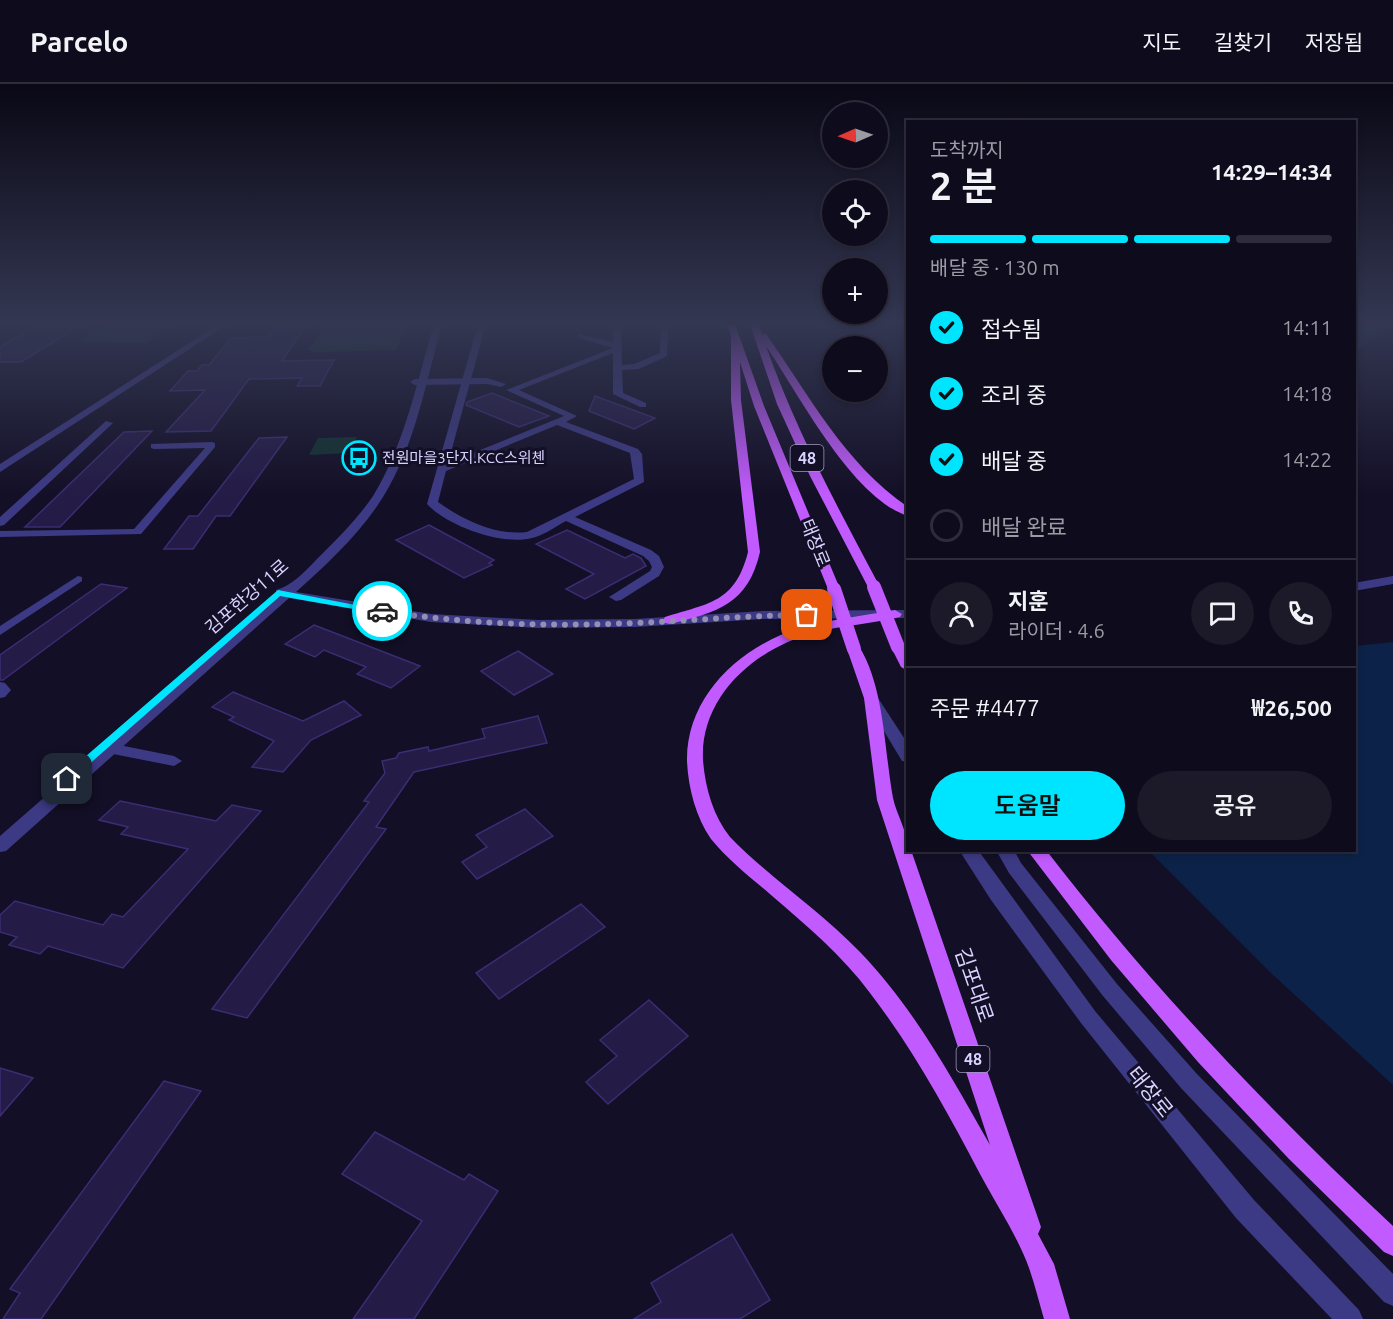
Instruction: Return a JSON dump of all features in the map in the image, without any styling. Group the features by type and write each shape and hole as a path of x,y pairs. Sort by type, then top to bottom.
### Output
{"main road":[{"path":"669,620 726,600 742,589 751,573 754,552 735,382"},
{"name":"태장로","path":"751,382 834,589 871,698"},
{"name":"태장로","path":"776,382 815,476 874,587 906,663"},
{"path":"794,382 831,442 879,493 906,512"},
{"path":"901,614 803,632 777,642 754,655 728,675 710,699 699,723 693,751 697,787 712,827 747,864 857,959 899,1013 1041,1264"},
{"name":"김포대로","path":"871,698 885,800 1041,1264 1057,1319"},
{"path":"1038,852 1128,968 1220,1070 1315,1170 1393,1243"}],"street":[{"path":"0,469 135,382"},
{"path":"417,382 474,382"},
{"name":"김포한강11로","path":"0,846 352,530 378,497 403,447 417,382"},
{"path":"466,382 433,504 495,536 523,537 640,480 637,454 557,422"},
{"path":"490,382 501,384"},
{"path":"442,469 572,416 511,390 532,382"},
{"path":"618,382 618,394 643,405"},
{"path":"567,517 647,553 655,559 658,567 655,573 616,597"},
{"path":"1356,587 1393,580"},
{"path":"282,594 384,611 485,622 592,624 763,615 901,614"},
{"name":"김포한강11로","path":"0,838 282,594"},
{"name":"태장로","path":"871,698 906,754"},
{"path":"110,748 174,761"},
{"name":"태장로","path":"969,852 1081,1008 1160,1105 1245,1209 1350,1319"},
{"name":"태장로","path":"1006,852 1015,868 1110,990 1189,1081 1393,1293"}],"lane":[{"path":"0,523 109,423"},
{"path":"0,534 137,532 212,445 154,446"},
{"path":"0,631 78,579"},
{"path":"0,686 4,690 0,694"}],"green space":[{"path":"357,437 349,453 309,455 318,438"}],"water":[{"path":"1393,642 1393,1085 1272,974 1150,852 1356,852 1356,646"}],"building":[{"path":"178,382 247,382 211,431 166,432 205,390 170,391"},
{"path":"300,382 322,382 320,386 297,386"},
{"path":"492,393 549,416 519,427 466,405 467,402"},
{"path":"595,396 655,418 634,429 589,411"},
{"path":"152,431 60,527 25,527 124,432"},
{"path":"287,437 230,516 216,516 193,549 164,549 189,516 198,516 259,438"},
{"path":"429,525 494,560 489,563 492,565 464,578 396,540"},
{"path":"567,530 625,558 633,554 641,558 646,566 585,599 566,589 594,574 536,544"},
{"path":"101,584 127,588 0,680 0,655"},
{"path":"314,625 420,666 391,688 357,674 366,667 324,650 315,657 285,644"},
{"path":"518,651 553,674 514,695 481,671"},
{"path":"233,692 303,721 344,701 361,715 311,740 283,772 252,767 274,741 229,720 234,717 212,707"},
{"path":"538,716 547,743 414,772 376,827 386,829 247,1018 212,1009 369,802 364,801 385,773 382,761 396,758 399,753 428,747 429,751 485,738 482,729"},
{"path":"120,801 216,821 232,805 261,811 123,968 48,946 40,954 9,945 17,937 0,932 0,915 15,901 103,925 112,914 123,917 188,849 121,834 128,827 99,820"},
{"path":"525,809 553,836 477,879 462,862 487,847 476,835"},
{"path":"581,904 605,927 499,999 476,973"},
{"path":"649,1000 688,1036 608,1104 586,1082 617,1056 600,1040"},
{"path":"0,1068 33,1078 0,1116"},
{"path":"164,1081 201,1091 41,1319 3,1319 20,1293 10,1289"},
{"path":"375,1132 464,1180 469,1174 498,1191 414,1319 353,1319 422,1221 342,1174"},
{"path":"732,1234 770,1300 740,1319 634,1319 661,1302 651,1283"}],"way so far":[{"path":"382,611 431,618 538,624 635,623 763,615 807,615"}],"place":[{"name":"전원마을3단지.KCC스위첸","path":"359,458"}],"route":[{"path":"67,779 278,593 382,611"}]}
